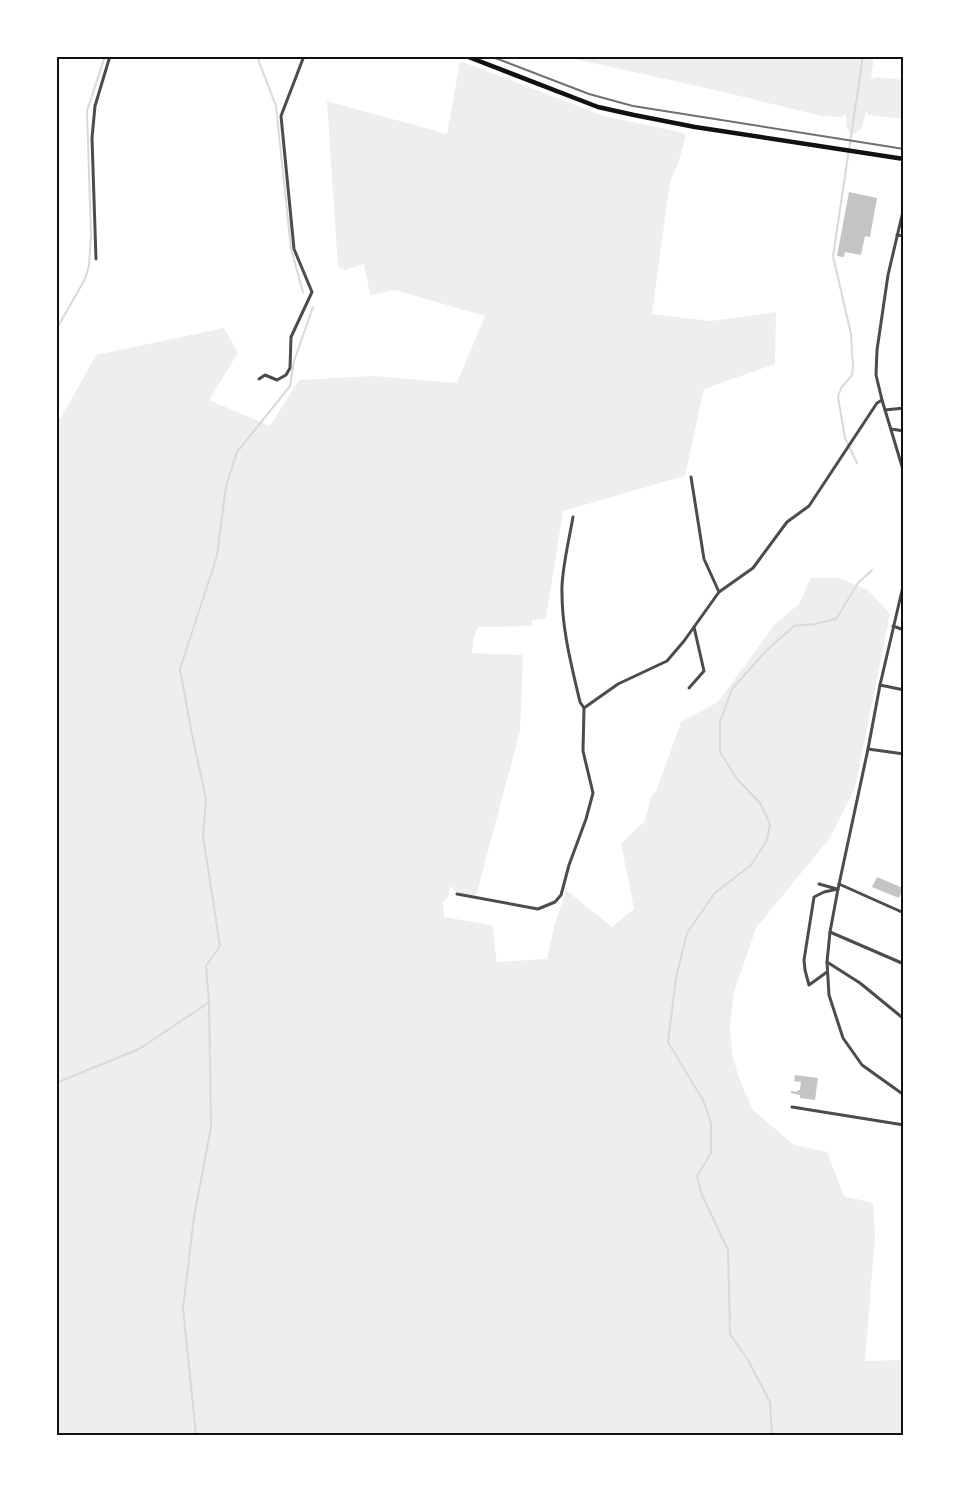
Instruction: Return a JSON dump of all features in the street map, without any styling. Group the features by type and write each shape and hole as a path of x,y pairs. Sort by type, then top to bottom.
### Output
{"main road":[{"path":"466,56 598,106 625,113 695,127 904,158"}],"street":[{"path":"96,259 92,138 95,106 110,56"},
{"path":"259,379 265,375 277,380 284,377 288,372 291,364 291,337 312,292 294,249 281,116 304,56"},
{"path":"904,207 888,275 877,350 876,375 904,473"},
{"path":"897,235 904,236"},
{"path":"584,708 618,684 667,660 684,641 719,592 753,568 787,522 809,506 856,432 877,403 882,400"},
{"path":"885,410 904,408"},
{"path":"891,429 904,431"},
{"path":"691,476 704,559 719,592"},
{"path":"457,894 538,909 555,902 561,895 569,865 586,819 593,793 583,752 584,708 580,702 566,644 562,585 573,517"},
{"path":"904,582 880,685 839,884 830,932 827,962 829,995 843,1038 862,1065 904,1095"},
{"path":"688,688 704,671 694,626"},
{"path":"894,626 904,630"},
{"path":"880,685 904,690"},
{"path":"868,749 904,754"},
{"path":"819,884 838,889"},
{"path":"839,884 904,913"},
{"path":"827,972 809,985 804,960 814,897 824,892 838,889"},
{"path":"830,932 904,964"},
{"path":"827,962 860,983 904,1019"},
{"path":"792,1107 904,1125"}],"shaded area":[{"path":"561,56 874,56 871,79 878,77 904,80 904,119 869,115 866,111 862,128 854,134 848,131 846,114 840,117 822,116"},
{"path":"460,61 604,116 680,132 686,135 679,161 670,182 652,314 711,321 776,312 775,364 704,389 685,476 563,511 546,619 532,620 532,626 478,627 474,636 472,653 523,655 520,731 476,896 457,892 450,886 448,897 443,902 444,917 492,925 497,962 547,959 554,927 566,890 612,927 634,909 621,843 645,821 650,800 657,789 681,722 718,702 776,623 799,604 811,578 839,578 868,590 890,614 855,788 829,839 756,928 734,992 730,1025 732,1054 739,1078 753,1110 794,1145 827,1152 844,1196 873,1203 875,1236 865,1361 901,1360 904,1367 904,1435 56,1435 56,421 61,418 96,355 224,328 238,353 209,400 270,426 299,380 373,376 457,383 485,316 395,290 370,295 364,264 344,270 338,267 327,101 447,134"}],"building":[{"path":"849,192 877,198 870,237 865,236 861,255 845,252 844,257 837,256"},
{"path":"877,877 903,888 899,898 872,887"},
{"path":"795,1075 818,1078 815,1100 800,1098 800,1095 791,1093 791,1091 797,1092 800,1090 801,1082 794,1081"}],"waterway":[{"path":"56,330 85,279 89,266 91,235 87,111 105,56"},
{"path":"258,56 276,106 291,249 303,292"},
{"path":"857,463 845,438 838,397 841,388 852,375 853,367 851,334 833,256 863,56"},
{"path":"196,1435 183,1308 194,1217 211,1127 209,1003 206,966 220,946 203,836 206,799 180,669 217,556 226,486 237,452 290,386 294,361 313,307"},
{"path":"772,1435 770,1402 748,1360 730,1334 728,1250 702,1195 697,1176 711,1153 711,1123 704,1102 668,1042 676,978 687,933 715,893 751,865 767,840 770,824 760,803 737,779 720,752 720,722 732,689 767,650 794,626 836,619 858,583 872,570"},
{"path":"56,1083 139,1049 208,1003"}],"railway":[{"path":"490,56 589,94 633,106 904,149"}]}
